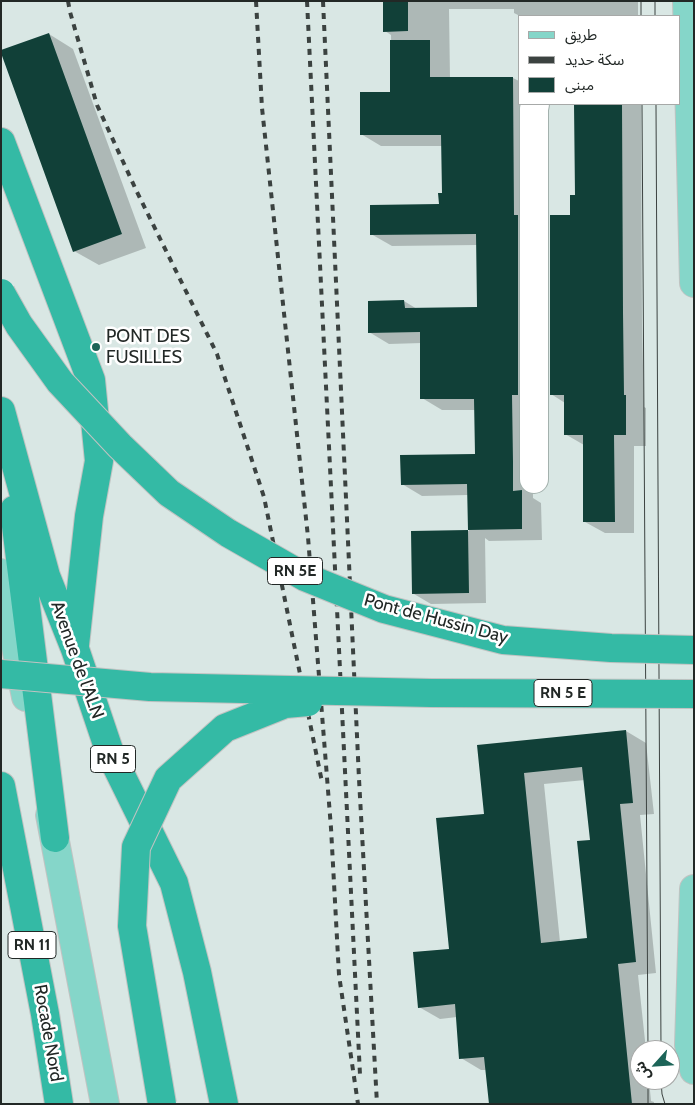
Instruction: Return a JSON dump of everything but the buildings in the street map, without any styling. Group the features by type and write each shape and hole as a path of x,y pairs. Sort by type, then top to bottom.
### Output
{"highway":[{"path":"1,142 91,380 99,461 89,516 75,649"},
{"name":"Pont de Hussin Day","path":"1,293 19,326 60,382 120,446 155,479 169,492 228,534 305,577 384,609 502,640 611,648 694,650"},
{"name":"Avenue de l'ALN","path":"1,411 46,576 75,649 110,753 174,883 197,972 224,1104"},
{"path":"1,439 10,480 55,838"},
{"path":"1,674 150,687 431,693"},
{"path":"162,1104 132,926 136,848 168,779 225,728 285,704 431,693"},
{"name":"RN 5 E","path":"431,693 694,694"},
{"name":"Rocade Nord","path":"1,786 45,1014 59,1104"}],"main road":[{"path":"687,1 684,86 694,283"},
{"path":"1,573 55,838 105,1104"},
{"path":"692,1053 694,888"}],"street":[{"path":"534,479 535,105"}],"tram line":[{"path":"641,1 641,15"},
{"path":"655,1 655,15"},
{"path":"642,105 648,1040"},
{"path":"656,105 661,1040"},
{"path":"648,1090 648,1104"},
{"path":"662,1090 665,1104"}],"railway":[{"path":"68,1 97,105 137,192 217,354 264,497 322,782"},
{"path":"256,1 262,108 308,537 331,828 339,975 358,1104"},
{"path":"307,1 360,1075"},
{"path":"323,1 359,779 377,1104"}],"place":[{"name":"PONT DES FUSILLES","path":"96,347"}]}
